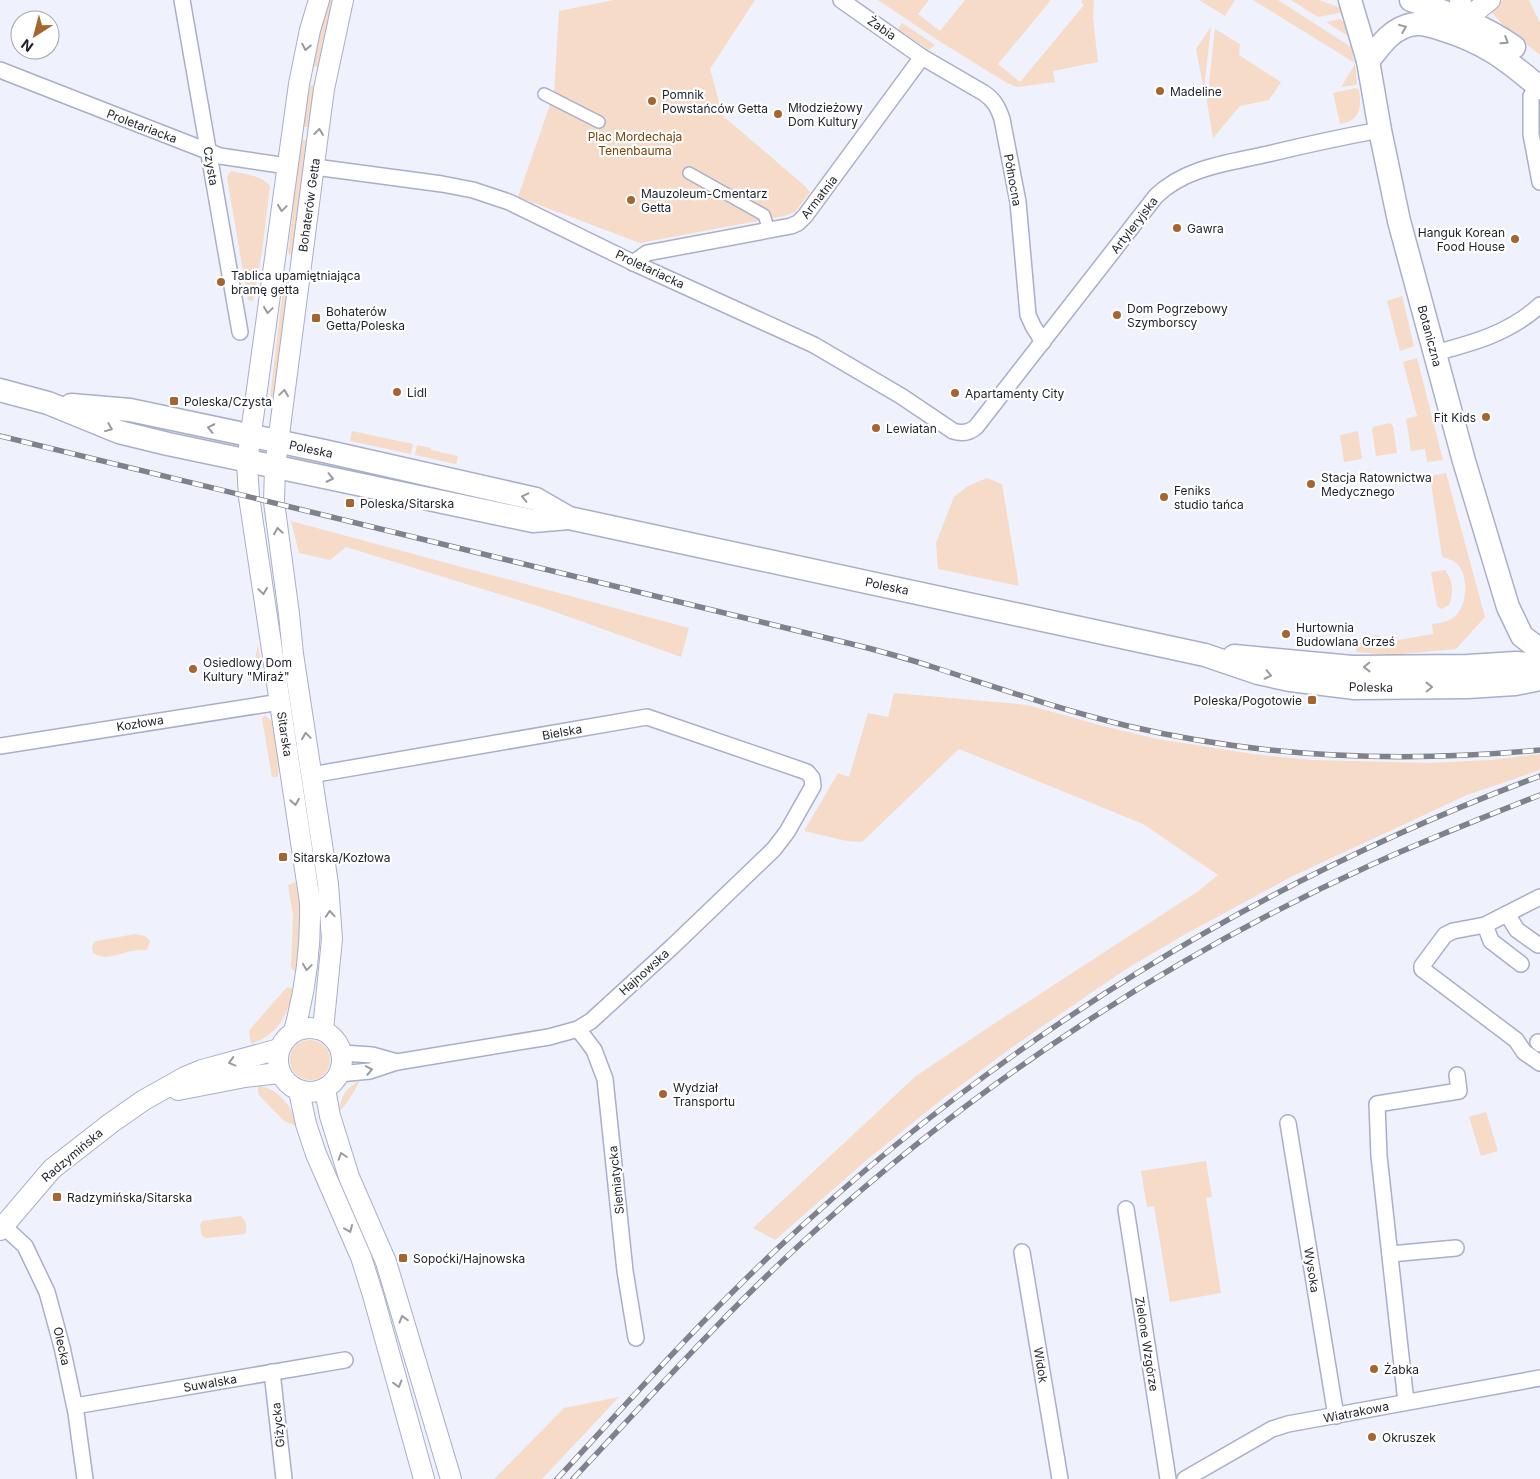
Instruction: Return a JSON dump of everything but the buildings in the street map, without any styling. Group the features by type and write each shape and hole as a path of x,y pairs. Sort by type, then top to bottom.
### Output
{"main road":[{"name":"Botaniczna","path":"1350,0 1368,61 1399,221 1464,461 1508,607 1522,636 1540,650"},
{"path":"1411,0 1463,9 1540,68"},
{"path":"1368,61 1389,36 1406,26 1422,23 1466,37 1488,48 1507,60 1535,92"},
{"name":"Poleska","path":"0,390 48,403 119,432 247,462 533,522 569,518"},
{"name":"Poleska","path":"48,403 130,410 365,460 536,499 569,518 1205,655 1258,673 1290,680 1355,688 1515,674 1540,665"},
{"path":"168,444 172,420"},
{"path":"359,484 365,460"},
{"name":"Botaniczna","path":"1508,607 1507,631 1515,674"},
{"path":"1515,674 1522,636"},
{"name":"Poleska","path":"1515,674 1540,679"}],"street":[{"name":"Czysta","path":"182,0 240,332"},
{"path":"250,436 299,84 310,30 319,0"},
{"name":"Bohaterów Getta","path":"278,442 324,89 343,0"},
{"name":"Żabia","path":"841,0 922,57"},
{"path":"1463,9 1490,0"},
{"name":"Armatnia","path":"633,263 647,253 798,223 922,57"},
{"name":"Północna","path":"922,57 984,93 998,107 1018,202 1028,314 1043,342"},
{"name":"Proletariacka","path":"0,70 209,152 230,159 287,166"},
{"path":"299,84 304,77 312,75 322,81 324,89"},
{"path":"1535,92 1531,134 1540,182"},
{"path":"544,94 599,122"},
{"name":"Artyleryjska","path":"962,433 976,427 1156,196 1171,183 1207,168 1339,137 1380,130"},
{"name":"Proletariacka","path":"315,167 473,190 510,202 633,263 814,345 901,396 948,428 962,433"},
{"path":"689,173 764,215 769,230"},
{"path":"276,252 279,257 288,262 302,258"},
{"path":"1434,352 1462,346 1497,334 1519,322 1540,305"},
{"name":"Sitarska","path":"250,436 247,462 249,496 310,902 309,955 294,1031"},
{"name":"Sitarska","path":"278,442 274,497 293,654 328,884 332,938 323,1030"},
{"name":"Poleska","path":"274,497 301,473"},
{"name":"Kozłowa","path":"0,746 280,702"},
{"name":"Bielska","path":"311,775 647,717 807,772"},
{"name":"Hajnowska","path":"339,1074 370,1071 397,1062 549,1037 578,1029 590,1021 666,952 774,849 787,832 814,786 812,778 807,772"},
{"path":"1540,897 1485,925 1474,928 1462,928 1446,935 1422,966 1422,969 1516,1040 1524,1052 1540,1063"},
{"path":"1507,914 1517,930 1538,945"},
{"path":"1485,925 1491,941 1521,964"},
{"path":"303,1028 323,1030 338,1044 342,1053 342,1064 339,1074 336,1080 326,1089 317,1092 299,1091 284,1081 280,1073 277,1057 279,1049 282,1042 294,1031 303,1028"},
{"name":"Siemiatycka","path":"578,1029 594,1050 605,1079 625,1271 636,1338"},
{"name":"Radzymińska","path":"1,1227 52,1169 144,1100 156,1095 185,1077 202,1070 279,1049"},
{"name":"Hajnowska","path":"342,1053 372,1055 397,1062"},
{"name":"Radzymińska","path":"156,1095 245,1077 280,1073"},
{"path":"1406,1402 1379,1156 1377,1104 1459,1091 1457,1075"},
{"path":"326,1089 330,1116 349,1177 386,1262 450,1472"},
{"path":"299,1091 306,1124 316,1154 361,1257 424,1479"},
{"name":"Wysoka","path":"1288,1123 1336,1416"},
{"name":"Zielone Wzgórze","path":"1126,1209 1168,1479"},
{"name":"Olecka","path":"1,1227 25,1246 47,1292 75,1406 86,1479"},
{"path":"1390,1254 1456,1248"},
{"name":"Widok","path":"1022,1252 1060,1479"},
{"name":"Suwalska","path":"75,1406 345,1360"},
{"name":"Giżycka","path":"272,1372 284,1479"},
{"name":"Wiatrakowa","path":"1185,1479 1272,1429 1288,1424 1540,1378"}],"green space":[{"path":"328,0 334,0 319,68 312,67"},
{"name":"Plac Mordechaja Tenenbauma","path":"614,0 755,0 710,69 723,116 810,192 795,212 784,216 640,243 518,197 554,93 559,11"},
{"path":"878,0 929,0 918,14 940,31 965,0 1051,0 998,64 1020,82 1084,5 1081,2 1082,0 1094,0 1093,18 1098,62 1053,71 1055,82 1017,87 1007,83 939,41"},
{"path":"1199,0 1235,0 1225,16"},
{"path":"1253,0 1278,0 1351,47 1355,63"},
{"path":"1291,0 1319,0 1350,11 1318,17"},
{"path":"1503,0 1529,0 1540,23 1540,55 1504,26 1488,8"},
{"path":"1340,19 1345,23 1348,36 1326,22"},
{"path":"902,23 935,45 929,50 898,29"},
{"path":"1211,26 1204,90 1196,49"},
{"path":"1215,29 1240,44 1239,55 1281,82 1269,100 1240,106 1213,138 1207,102"},
{"path":"1355,64 1356,85 1341,87"},
{"path":"310,85 315,86 310,127 303,127"},
{"path":"1356,88 1359,90 1360,96 1358,112 1352,120 1340,124 1333,93"},
{"path":"301,140 308,141 293,254 290,255 288,252"},
{"path":"231,171 257,177 270,186 262,252 253,301 248,300 227,178"},
{"path":"285,272 291,273 277,399 270,397"},
{"path":"1402,296 1414,346 1400,351 1387,301"},
{"path":"1417,358 1443,460 1427,462 1425,449 1411,451 1406,419 1417,416 1403,362"},
{"path":"1390,423 1393,426 1397,453 1376,456 1373,427"},
{"path":"352,431 413,444 411,454 350,441"},
{"path":"1358,431 1362,459 1344,462 1340,435"},
{"path":"417,445 458,456 456,464 415,455"},
{"path":"1446,473 1485,617 1456,649 1390,655 1356,652 1359,638 1379,635 1380,643 1433,634 1432,624 1452,619 1462,607 1465,593 1464,578 1457,564 1452,560 1442,557 1430,476"},
{"path":"987,478 1002,484 1019,586 938,569 936,543 954,497 968,486"},
{"path":"291,521 689,628 681,657 541,607 346,547 330,560 299,553"},
{"path":"1445,570 1451,582 1452,596 1449,605 1441,609 1437,606 1431,572"},
{"path":"258,644 263,679 262,682 251,683"},
{"path":"894,693 1028,705 1157,739 1253,754 1312,760 1429,763 1490,760 1540,754 1540,770 1467,795 1291,877 1182,936 1123,971 1011,1048 941,1100 869,1158 775,1240 753,1228 916,1076 1197,892 1218,875 1143,824 959,749 862,842 847,841 804,831 838,773 849,777 868,713 888,717"},
{"path":"265,715 275,725 279,760 278,777 272,777 262,718"},
{"path":"295,882 301,915 296,973 291,968 293,916 288,885"},
{"path":"135,934 145,936 150,941 147,950 107,957 93,953 92,947 94,942"},
{"path":"287,987 294,989 285,1016 269,1035 251,1044 249,1031"},
{"path":"310,1040 321,1043 327,1049 330,1060 327,1071 321,1077 310,1080 299,1077 293,1071 290,1060 293,1049 299,1043"},
{"path":"359,1081 344,1106 339,1111 345,1093"},
{"path":"258,1086 265,1087 278,1094 291,1111 297,1124 294,1125 284,1121 258,1094"},
{"path":"1486,1112 1498,1151 1481,1156 1469,1117"},
{"path":"1206,1161 1212,1197 1206,1198 1221,1293 1170,1302 1154,1206 1147,1207 1141,1171"},
{"path":"241,1216 246,1225 245,1234 206,1238 202,1236 200,1225 202,1221"},
{"path":"619,1397 542,1479 494,1479 564,1408"}],"railway":[{"path":"0,436 868,648 1078,713 1179,737 1281,751 1385,757 1488,754 1540,750"},
{"path":"557,1479 693,1333 778,1248 862,1173 950,1102 1041,1036 1135,974 1233,917 1332,865 1435,818 1540,776"},
{"path":"573,1479 692,1351 753,1289 817,1229 880,1174 1012,1072 1081,1025 1152,981 1224,939 1298,900 1373,864 1456,828 1540,795"}],"place":[{"name":"Madeline","path":"1160,91"},
{"name":"Pomnik Powstańców Getta","path":"652,101"},
{"name":"Młodzieżowy Dom Kultury","path":"778,114"},
{"name":"Mauzoleum-Cmentarz Getta","path":"631,200"},
{"name":"Gawra","path":"1177,228"},
{"name":"Hanguk Korean Food House","path":"1515,239"},
{"name":"Tablica upamiętniająca bramę getta","path":"221,282"},
{"name":"Dom Pogrzebowy Szymborscy","path":"1117,315"},
{"name":"Bohaterów Getta/Poleska","path":"316,318"},
{"name":"Lidl","path":"397,392"},
{"name":"Apartamenty City","path":"955,393"},
{"name":"Poleska/Czysta","path":"174,401"},
{"name":"Fit Kids","path":"1486,417"},
{"name":"Lewiatan","path":"876,428"},
{"name":"Stacja Ratownictwa Medycznego","path":"1311,484"},
{"name":"Feniks studio tańca","path":"1164,497"},
{"name":"Poleska/Sitarska","path":"350,503"},
{"name":"Hurtownia Budowlana Grześ","path":"1286,634"},
{"name":"Osiedlowy Dom Kultury \"Miraż\"","path":"193,669"},
{"name":"Poleska/Pogotowie","path":"1312,700"},
{"name":"Sitarska/Kozłowa","path":"283,857"},
{"name":"Wydział Transportu","path":"663,1094"},
{"name":"Radzymińska/Sitarska","path":"57,1197"},
{"name":"Sopoćki/Hajnowska","path":"403,1258"},
{"name":"Żabka","path":"1374,1369"},
{"name":"Okruszek","path":"1372,1437"}]}
